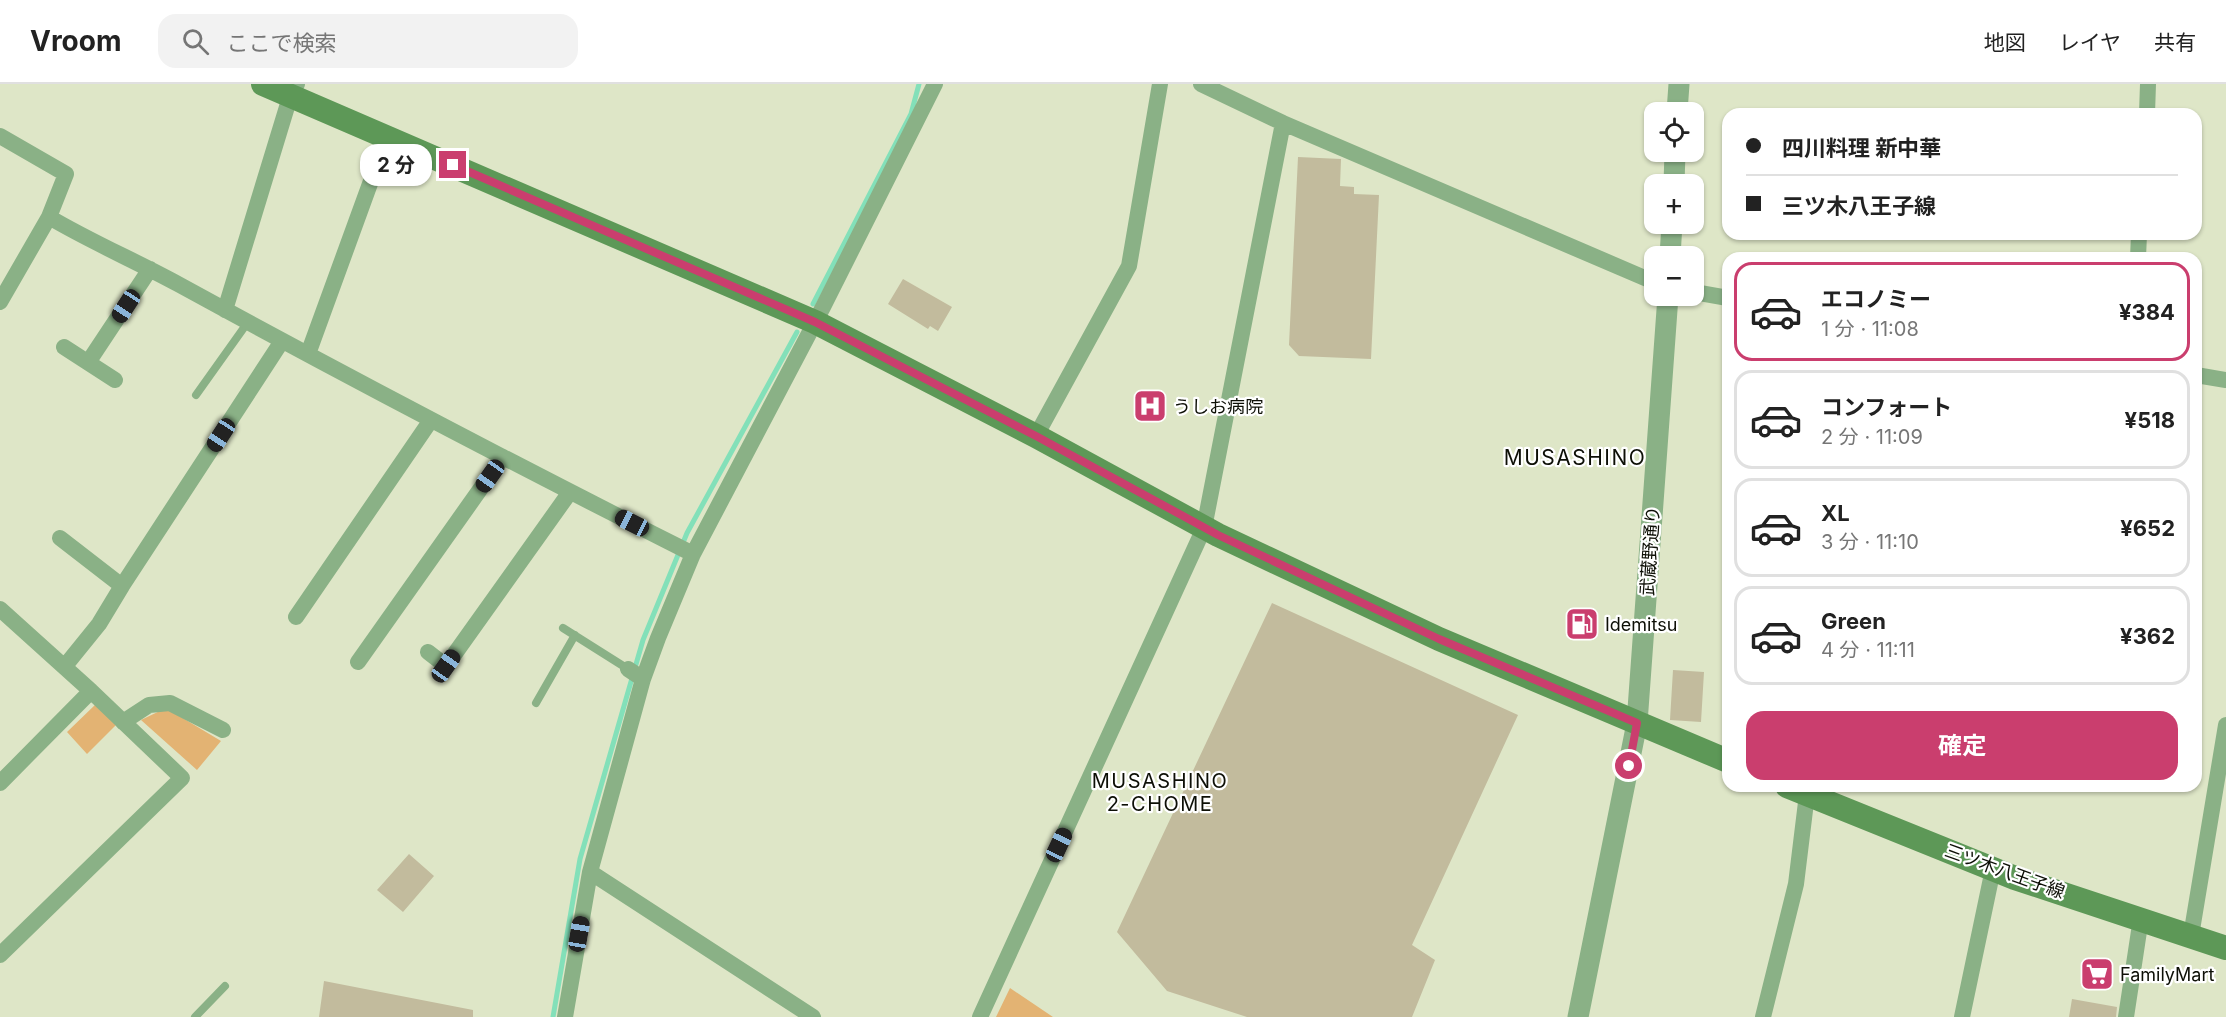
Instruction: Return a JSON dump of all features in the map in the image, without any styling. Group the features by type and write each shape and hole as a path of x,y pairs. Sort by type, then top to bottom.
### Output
{"main road":[{"path":"263,84 293,90 387,137 815,322 1036,436 1204,528 1439,639 1722,758"},
{"name":"三ツ木八王子線","path":"1802,792 1993,869 2226,948"}],"street":[{"path":"565,1017 590,872 637,675 691,553 815,322 936,84"},
{"path":"1036,436 1129,266 1160,84"},
{"path":"1201,84 1283,123 1644,278"},
{"path":"1678,102 1679,84"},
{"path":"2146,108 2148,84"},
{"path":"225,310 293,90"},
{"path":"980,1017 1204,528 1283,123"},
{"path":"0,136 66,174 49,217 0,302"},
{"path":"308,354 387,137"},
{"path":"49,217 431,420 691,553"},
{"path":"89,361 150,269"},
{"path":"1704,294 1722,297"},
{"name":"武蔵野通り","path":"1578,1017 1637,723 1667,306"},
{"path":"65,666 99,624 122,585 282,341"},
{"path":"64,347 89,361 115,380"},
{"path":"2202,376 2226,380"},
{"path":"296,617 431,420"},
{"path":"358,662 503,457"},
{"path":"428,652 446,666 570,492"},
{"path":"60,538 122,585"},
{"path":"0,609 65,666 182,778 0,955"},
{"path":"0,783 92,692"},
{"path":"123,722 149,705 170,703 223,730"},
{"path":"2191,936 2226,725"},
{"path":"1763,1017 1796,884 1797,792"},
{"path":"1962,1017 1993,869"},
{"path":"590,872 813,1017"},
{"path":"2126,1017 2141,918"}],"lane":[{"path":"196,396 248,322"},
{"path":"563,628 637,675"},
{"path":"536,703 575,635"},
{"path":"195,1017 225,986"}],"shaded area":[{"path":"96,704 116,725 87,754 67,732"},
{"path":"166,708 221,741 197,770 141,720"},
{"path":"1010,988 1053,1017 996,1017"}],"building":[{"path":"1298,157 1341,159 1340,186 1354,187 1354,194 1379,195 1371,359 1299,356 1289,345"},
{"path":"903,279 952,307 938,331 930,326 928,329 888,304"},
{"path":"1272,603 1518,715 1412,945 1435,960 1412,1017 1247,1017 1167,991 1117,932"},
{"path":"1673,670 1704,672 1701,722 1670,720"},
{"path":"409,854 434,876 403,912 377,890"},
{"path":"324,981 473,1010 473,1017 319,1017"},
{"path":"2072,999 2117,1007 2116,1017 2069,1017"}],"waterway":[{"path":"813,304 911,114 919,84"},
{"path":"553,1017 580,859 643,640 687,533 797,332"}],"place":[{"name":"うしお病院","path":"1150,406"},
{"name":"Idemitsu","path":"1582,624"},
{"name":"FamilyMart","path":"2097,974"}],"district":[{"name":"MUSASHINO","path":"1575,457"},
{"name":"MUSASHINO 2-CHOME","path":"1160,792"}],"route":[{"path":"453,165 815,322 1036,436 1218,535 1439,639 1637,723 1629,766"}]}
